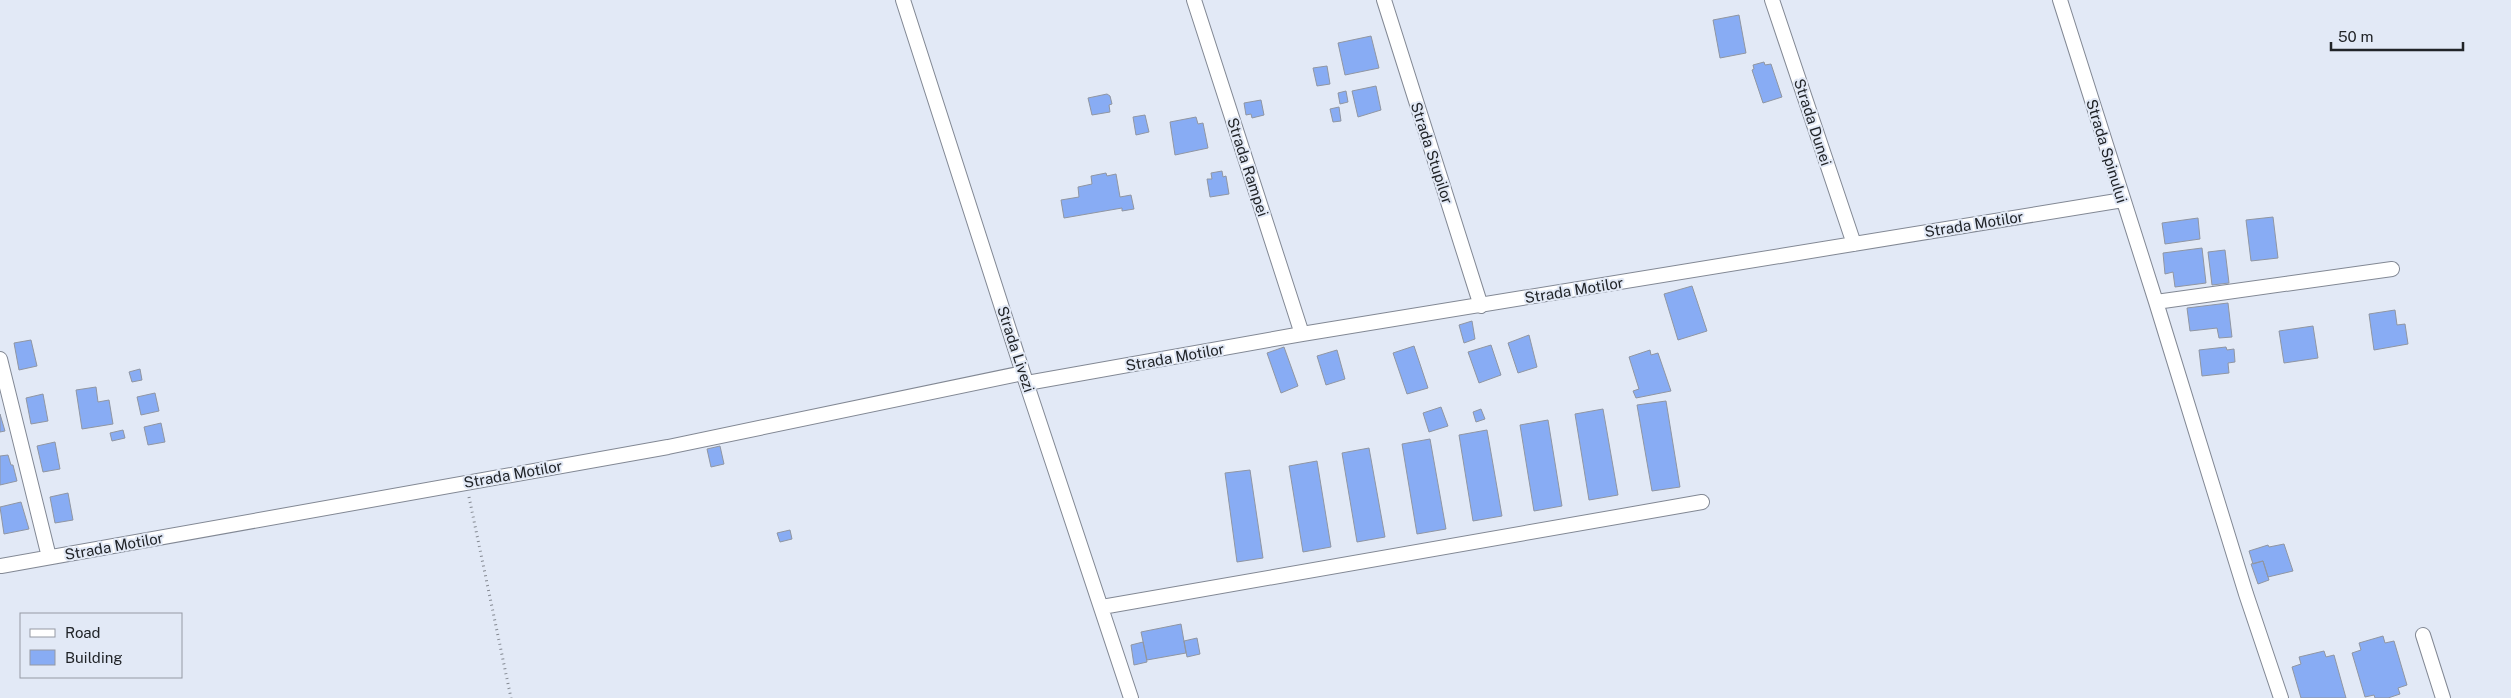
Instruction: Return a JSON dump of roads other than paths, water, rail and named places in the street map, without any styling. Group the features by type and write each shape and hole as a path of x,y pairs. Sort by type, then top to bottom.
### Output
{"street":[{"name":"Strada Livezi","path":"903,0 1131,698"},
{"name":"Strada Rampei","path":"1194,0 1302,334"},
{"name":"Strada Stupilor","path":"1384,0 1480,306"},
{"name":"Strada Dunei","path":"1772,0 1854,244"},
{"name":"Strada Spinului","path":"2060,0 2246,594 2281,698"},
{"name":"Strada Motilor","path":"1,566 668,447 1025,378 1480,306 2122,200"},
{"path":"2156,302 2392,269"},
{"path":"0,359 49,558"},
{"path":"1102,607 1702,502"},
{"path":"2423,635 2443,698"}]}
